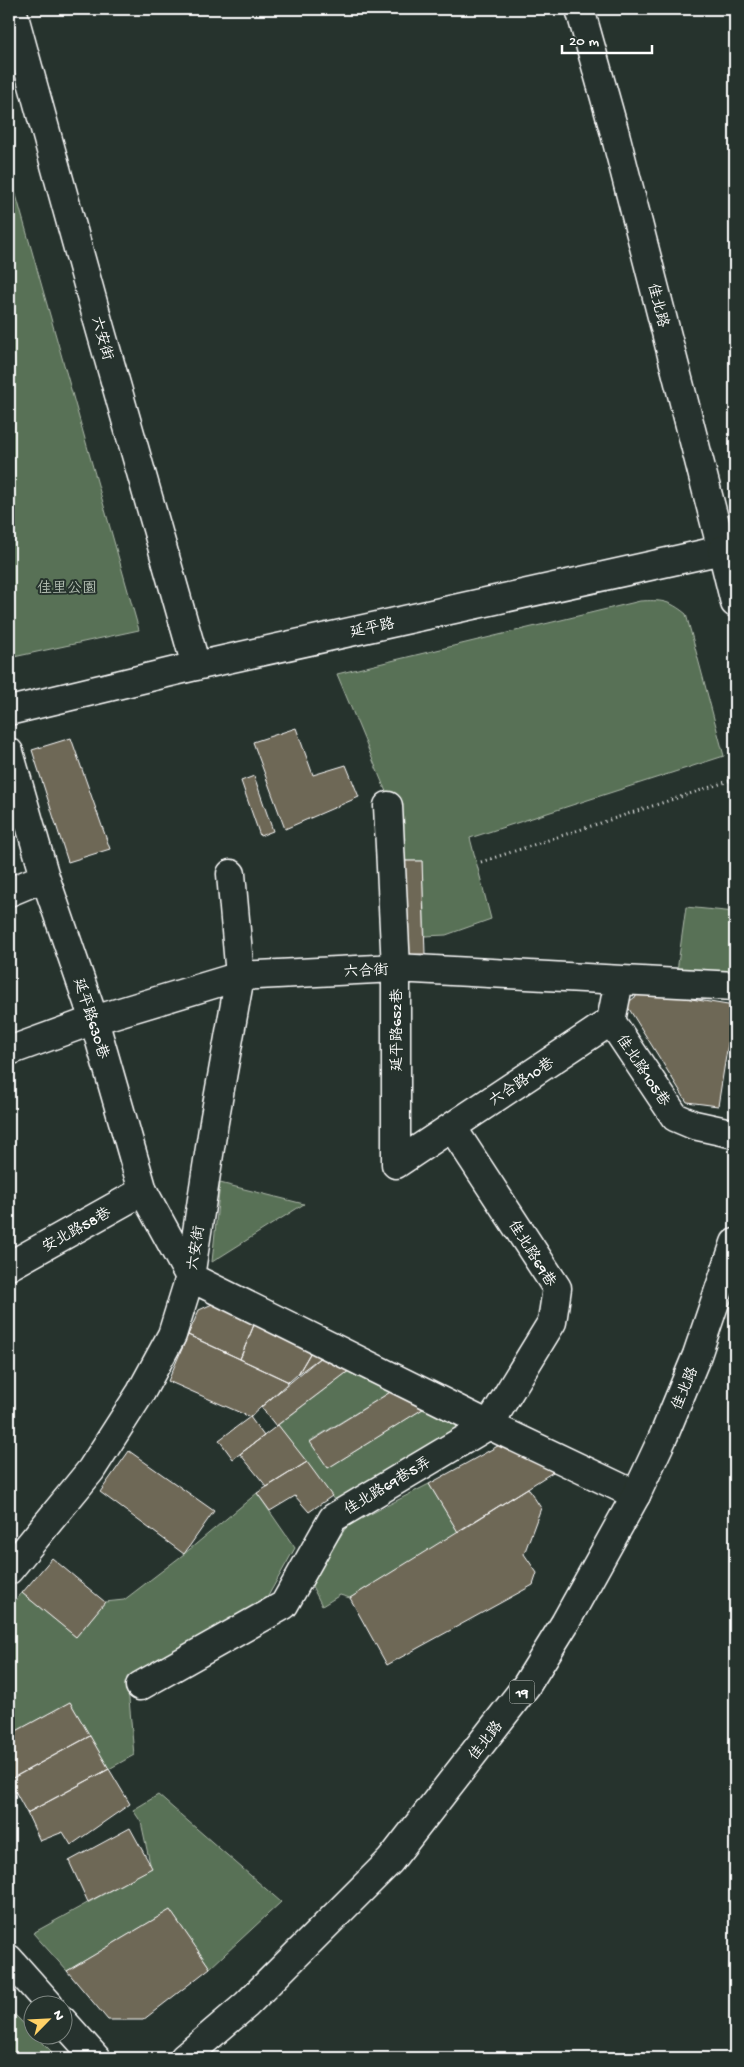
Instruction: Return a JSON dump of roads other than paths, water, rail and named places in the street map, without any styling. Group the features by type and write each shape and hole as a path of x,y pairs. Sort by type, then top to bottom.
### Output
{"street":[{"name":"六安街","path":"12,9 196,666"},
{"name":"佳北路","path":"580,9 729,548 735,603"},
{"name":"延平路","path":"9,711 196,666 729,548"},
{"name":"延平路630巷","path":"9,752 45,877 94,1020 143,1191 190,1277"},
{"name":"延平路652巷","path":"388,806 396,968 396,1164"},
{"name":"六安街","path":"9,1570 91,1470 141,1392 172,1335 190,1277 214,1122 240,976 231,874"},
{"path":"9,892 45,877"},
{"name":"六合街","path":"9,1051 94,1020 240,976 396,968 735,986"},
{"path":"611,1022 618,980"},
{"name":"六合路10巷","path":"396,1164 611,1022"},
{"name":"佳北路105巷","path":"611,1022 675,1117 694,1124 735,1134"},
{"name":"佳北路69巷","path":"459,1138 557,1288 552,1322 489,1425"},
{"name":"安北路58巷","path":"9,1266 143,1191"},
{"name":"佳北路","path":"184,2058 246,2005 390,1861 526,1686 565,1623 636,1495 664,1435 697,1356 735,1243"},
{"path":"190,1277 489,1425 636,1495"},
{"name":"佳北路69巷5弄","path":"140,1686 284,1605 333,1518 489,1425"},
{"path":"13,1972 38,1994"},
{"path":"72,2031 96,2058"}],"park label":[{"name":"佳里公園","path":"67,587"}]}
